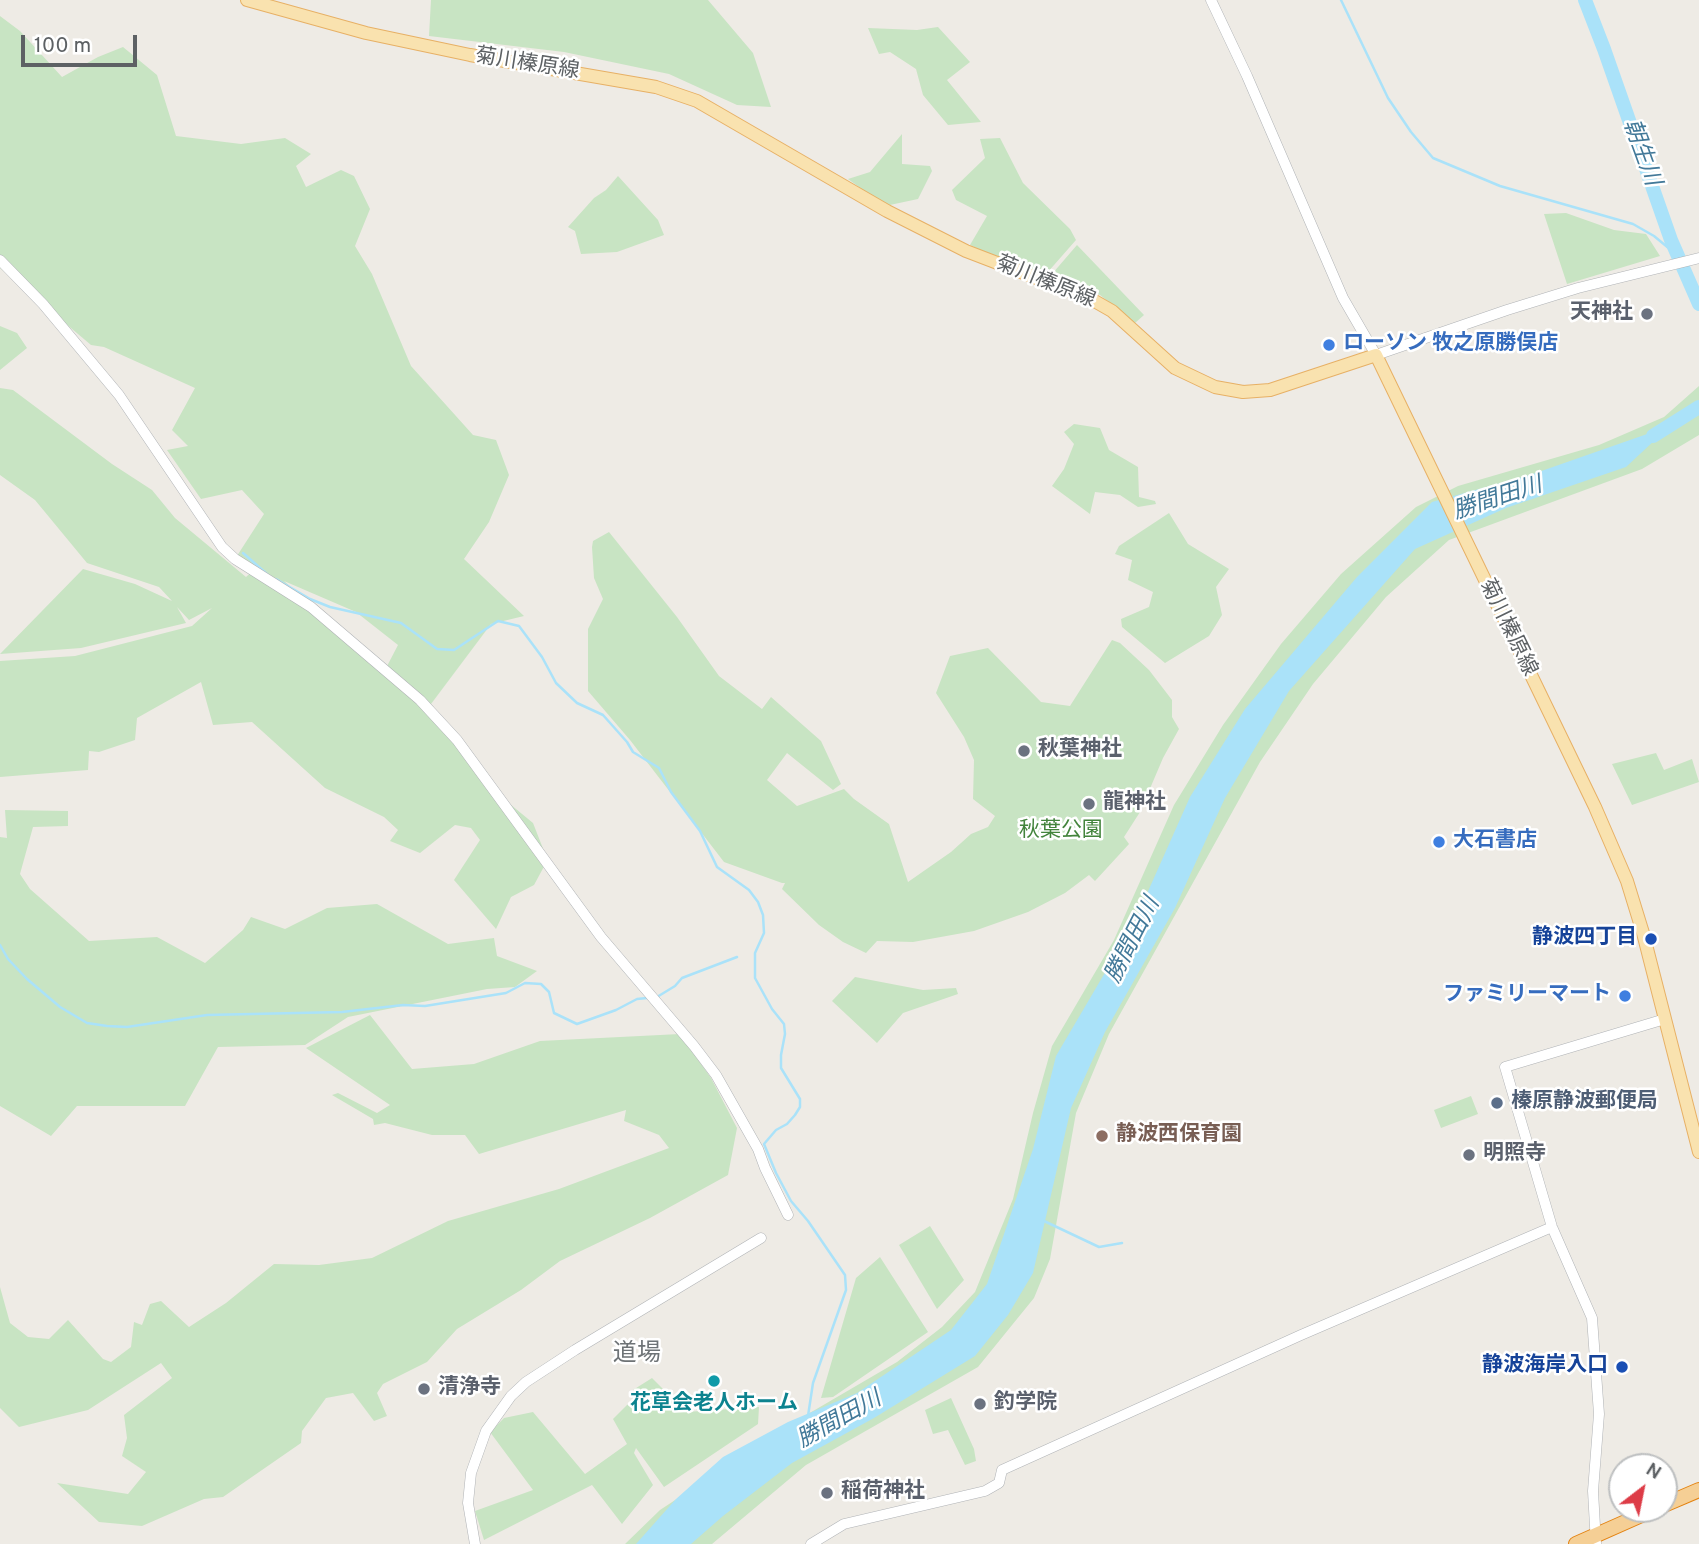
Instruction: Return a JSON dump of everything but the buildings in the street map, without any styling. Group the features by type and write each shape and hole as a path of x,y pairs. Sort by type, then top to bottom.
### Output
{"highway":[{"path":"1678,1499 1699,1490"},
{"path":"1576,1544 1595,1540 1628,1523"}],"main road":[{"name":"菊川榛原線","path":"247,0 366,33 470,55 656,87 697,101 887,211 955,246 1102,305 1175,368 1215,387 1243,392 1270,390 1376,355 1622,868 1643,933 1699,1152"}],"street":[{"path":"1211,0 1247,76 1343,298 1376,355 1543,299 1695,259"},
{"path":"0,260 43,304 119,395 222,547 255,573 311,607 436,715 497,792 601,937 716,1075 758,1149 788,1215"},
{"path":"1595,1540 1593,1491 1599,1413 1591,1318 1552,1227 1505,1067 1665,1019"},
{"path":"810,1544 845,1524 985,1492 999,1483 1002,1470 1301,1335 1552,1227"},
{"path":"475,1544 468,1503 471,1473 486,1431 511,1396 526,1382 575,1350 761,1238"}],"green space":[{"path":"431,0 708,0 753,53 771,107 737,105 669,74 564,52 429,36"},
{"path":"0,16 20,31 62,77 123,47 157,75 176,136 241,144 285,138 311,154 296,166 306,187 341,170 354,176 370,209 355,246 372,274 411,366 473,435 496,440 509,475 489,522 464,559 524,616 491,624 428,708 444,725 473,770 533,823 547,861 534,885 511,897 496,929 454,880 480,840 471,828 455,825 420,853 390,841 398,830 384,817 325,788 252,722 213,725 201,682 137,718 135,740 99,752 89,751 88,770 0,777 0,661 75,656 192,626 212,608 189,620 177,607 186,623 81,648 0,654 83,569 135,584 172,601 159,587 87,563 35,500 0,475 0,388 13,390 112,464 152,490 175,518 246,577 255,569 235,559 264,514 242,490 201,499 167,450 188,446 172,430 195,388 104,347 91,345 0,268","holes":["284,581 356,612 398,645 385,670"]},
{"path":"938,27 970,62 947,80 981,122 948,125 923,95 916,69 890,52 879,54 868,28 917,30"},
{"path":"902,134 902,164 930,166 932,171 918,199 885,206 848,179 870,172"},
{"path":"1000,138 1023,183 1070,229 1076,240 1047,273 1021,270 970,245 987,216 956,200 952,190 985,158 980,139"},
{"path":"618,176 658,220 664,235 617,252 581,254 575,231 568,227"},
{"path":"1566,213 1614,230 1646,234 1660,256 1567,284 1544,214"},
{"path":"1077,245 1144,315 1135,323 1100,295 1052,274"},
{"path":"0,326 17,333 27,348 0,370"},
{"path":"1699,386 1699,435 1642,469 1449,540 1386,597 1313,684 1260,762 1109,1034 1076,1113 1050,1259 1034,1298 978,1367 806,1465 712,1544 625,1544 660,1510 784,1428 897,1362 942,1327 975,1292 1013,1199 1052,1046 1114,940 1174,805 1223,725 1281,644 1341,574 1416,507 1458,486 1599,445 1664,417"},
{"path":"1074,424 1100,428 1109,450 1138,467 1139,497 1155,501 1156,504 1138,507 1120,495 1095,492 1090,514 1052,486 1064,469 1074,444 1064,432"},
{"path":"1169,513 1188,544 1229,569 1216,587 1222,615 1209,636 1165,663 1122,627 1121,619 1149,607 1153,592 1128,580 1132,560 1115,554 1119,546"},
{"name":"秋葉公園","path":"609,532 677,617 719,676 762,709 771,697 821,741 841,784 833,790 787,753 767,780 797,806 844,789 889,824 908,882 951,852 971,834 988,827 995,816 973,799 974,760 964,737 936,693 950,656 988,648 1041,702 1070,706 1112,640 1120,643 1149,670 1172,700 1172,717 1179,729 1163,758 1140,812 1124,837 1129,844 1095,881 1089,875 1065,893 1028,912 974,931 913,942 877,941 866,953 843,942 819,925 782,889 785,883 724,862 630,740 588,691 588,629 603,599 594,578 592,547 593,541"},
{"path":"1656,753 1664,770 1692,759 1699,782 1632,805 1612,764"},
{"path":"5,810 68,811 68,826 33,827 20,874 30,889 89,941 157,937 205,963 243,930 251,917 285,929 327,908 377,904 448,944 494,938 497,956 537,971 515,987 487,989 348,1017 305,1045 218,1047 185,1106 77,1106 51,1136 0,1106 0,837 7,838"},
{"path":"855,977 923,990 956,988 958,994 903,1013 877,1043 832,1001"},
{"path":"370,1015 412,1069 474,1064 540,1041 680,1034 711,1078 737,1128 728,1175 650,1218 560,1261 521,1290 457,1329 427,1362 383,1384 377,1393 387,1416 374,1421 353,1393 326,1398 302,1431 301,1443 223,1497 204,1499 142,1526 99,1522 57,1483 128,1494 146,1472 122,1456 127,1438 124,1415 172,1378 161,1363 88,1410 19,1427 0,1408 0,1287 10,1323 28,1337 49,1339 68,1320 103,1359 111,1362 131,1347 134,1322 142,1325 150,1304 161,1301 189,1327 226,1303 274,1264 319,1265 372,1258 448,1221 559,1189 669,1148 659,1135 624,1121 626,1110 479,1154 465,1135 432,1135 385,1123 374,1125 373,1119 332,1095 338,1093 377,1113 390,1105 306,1048"},
{"path":"1471,1096 1478,1114 1441,1128 1434,1110"},
{"path":"930,1226 964,1280 937,1309 899,1245"},
{"path":"880,1257 928,1332 833,1397 821,1398 856,1278"},
{"path":"652,1378 686,1412 759,1407 758,1424 664,1487 636,1448 634,1453 653,1485 622,1524 592,1485 484,1540 475,1511 533,1490 490,1432 504,1418 533,1412 585,1474 627,1444 613,1419 632,1400 633,1390"},
{"path":"951,1398 974,1449 976,1461 965,1465 948,1430 933,1434 925,1410"}],"water":[{"path":"1670,426 1626,467 1506,508 1415,549 1289,691 1225,798 1175,908 1105,1032 1071,1108 1033,1273 1008,1315 975,1356 874,1418 792,1463 691,1544 636,1544 676,1499 723,1457 788,1422 857,1393 951,1330 987,1284 1033,1149 1056,1056 1133,925 1190,797 1245,709 1357,577 1432,502 1530,475"}],"waterway":[{"path":"1341,0 1388,98 1433,158 1500,186 1633,224 1654,236 1677,255"},
{"name":"朝生川","path":"1585,0 1671,240 1699,304"},
{"name":"勝間田川","path":"1653,436 1699,407"},
{"path":"243,553 267,574"},
{"path":"276,579 310,599 330,607 401,623 437,649 454,650 498,621 519,626 542,657 556,683 577,703 603,715 633,752 659,768 671,792 700,831 717,867 749,890 758,902 763,915 764,933 755,953 755,978 772,1009 784,1024 781,1068 800,1099 800,1107 795,1115 764,1144 791,1201 845,1275 846,1290 813,1383 808,1416"},
{"path":"0,945 8,959 27,979 60,1007 87,1023 107,1026 127,1027 207,1015 342,1012 403,1005 425,1006 506,993 525,983 541,984 549,992 554,1013 577,1024 637,999 647,998"},
{"path":"657,997 675,986 682,978 737,957"},
{"path":"1044,1221 1099,1247 1122,1243"}],"place":[{"name":"天神社","path":"1647,314"},
{"name":"ローソン 牧之原勝俣店","path":"1329,345"},
{"name":"秋葉神社","path":"1024,751"},
{"name":"龍神社","path":"1089,804"},
{"name":"大石書店","path":"1439,842"},
{"name":"静波四丁目","path":"1651,939"},
{"name":"ファミリーマート","path":"1625,996"},
{"name":"榛原静波郵便局","path":"1497,1103"},
{"name":"静波西保育園","path":"1102,1136"},
{"name":"明照寺","path":"1469,1155"},
{"name":"静波海岸入口","path":"1622,1367"},
{"name":"花草会老人ホーム","path":"714,1381"},
{"name":"清浄寺","path":"424,1389"},
{"name":"釣学院","path":"980,1404"},
{"name":"稲荷神社","path":"827,1493"}],"district":[{"name":"道場","path":"637,1355"}]}
